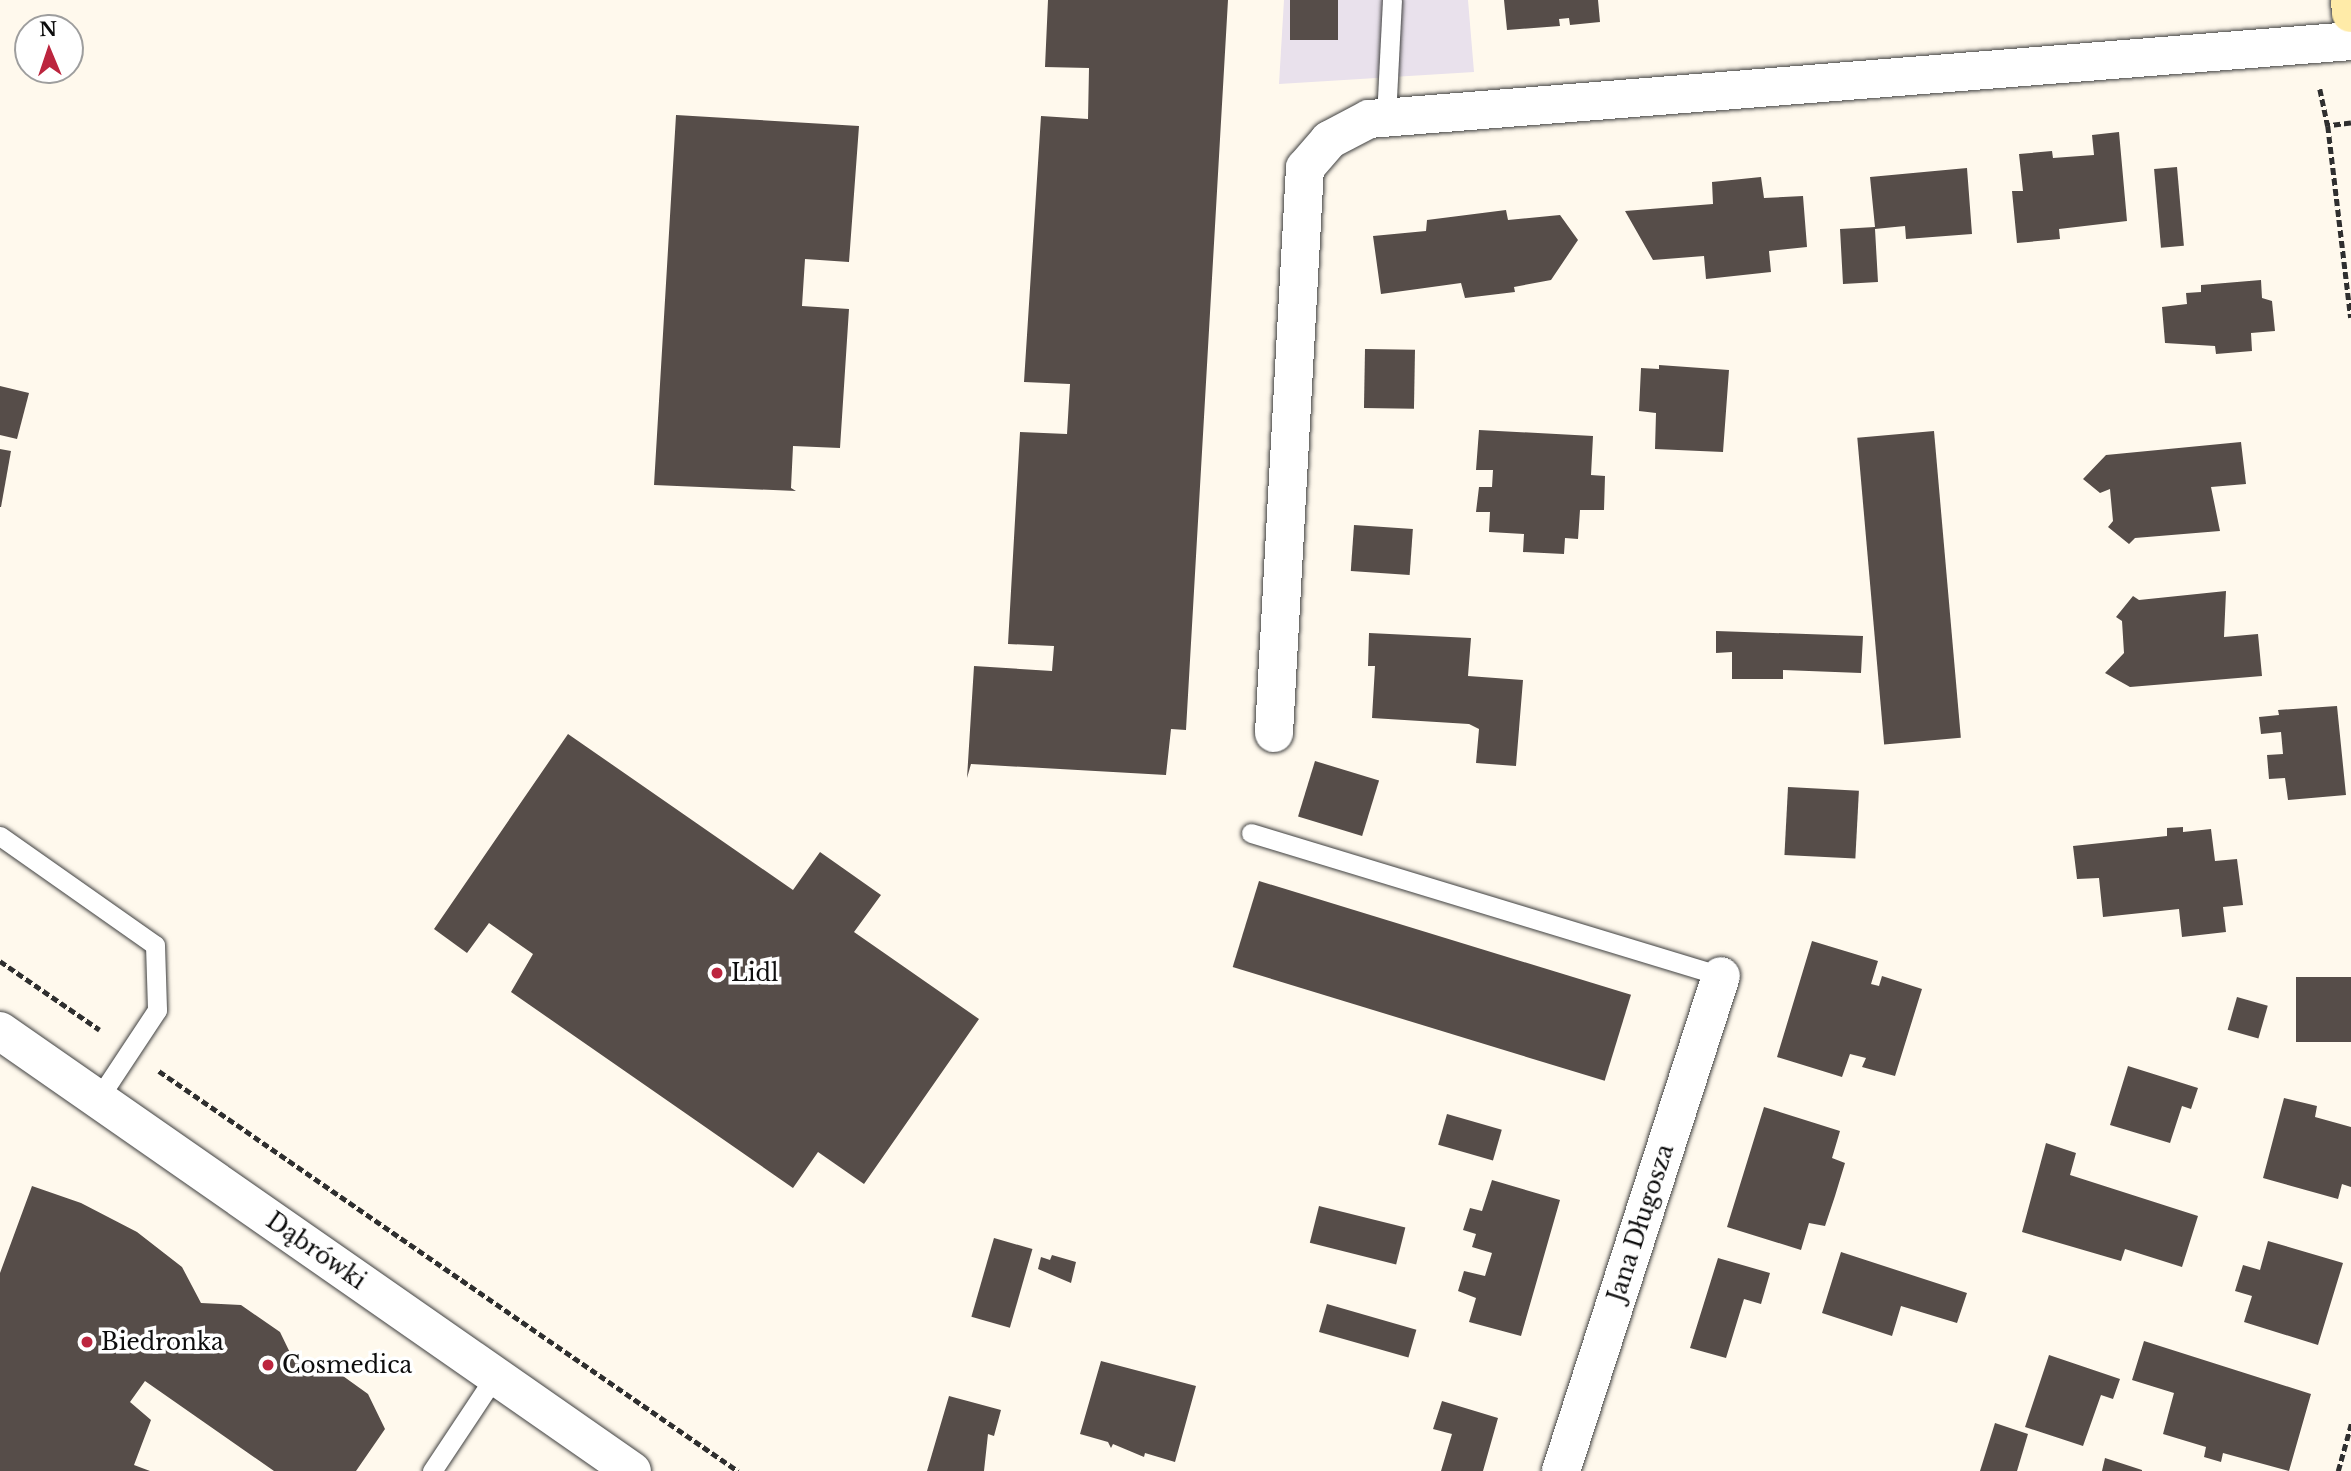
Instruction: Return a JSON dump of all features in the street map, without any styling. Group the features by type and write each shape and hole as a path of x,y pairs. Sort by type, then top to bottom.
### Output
{"street":[{"path":"2350,0 2351,13"},
{"path":"1274,733 1305,168 1329,140 1369,119 2351,41"},
{"name":"Jana Długosza","path":"1561,1471 1721,976"},
{"name":"Dąbrówki","path":"0,1031 632,1471"}],"lane":[{"path":"1385,118 1392,0"},
{"path":"1251,833 1721,976"},
{"path":"0,836 155,945 157,1010 98,1099"},
{"path":"432,1471 495,1376"}],"path":[{"path":"2351,123 2328,126 2351,318"},
{"path":"0,961 738,1471"},
{"path":"2338,1471 2351,1424"}],"shaded area":[{"path":"1284,0 1468,0 1474,72 1279,84"}],"building":[{"path":"1048,0 1228,0 1186,730 1171,729 1166,775 971,764 967,778 974,666 1052,671 1054,646 1008,644 1020,432 1067,434 1070,384 1024,382 1041,116 1088,119 1089,68 1045,67"},
{"path":"1290,0 1338,0 1338,40 1290,40"},
{"path":"1504,0 1598,0 1600,22 1570,25 1569,18 1559,19 1560,26 1507,30"},
{"path":"676,115 859,126 849,262 805,259 802,306 849,309 840,448 793,446 791,488 796,491 654,485"},
{"path":"2119,132 2127,221 2059,229 2060,239 2017,243 2012,191 2023,191 2019,154 2052,151 2053,158 2094,155 2092,135"},
{"path":"2177,167 2184,246 2161,248 2154,169"},
{"path":"1967,168 1972,234 1906,239 1905,226 1875,229 1878,282 1843,284 1840,229 1875,227 1870,177"},
{"path":"1761,177 1764,198 1803,196 1807,247 1769,251 1771,272 1706,279 1704,256 1653,260 1625,211 1713,204 1712,182"},
{"path":"1506,210 1508,220 1560,215 1578,240 1551,280 1514,287 1515,292 1465,298 1461,283 1381,294 1373,236 1426,231 1427,220"},
{"path":"2261,280 2262,298 2272,301 2275,331 2251,333 2252,351 2216,354 2215,346 2165,343 2162,307 2187,304 2186,293 2201,292 2201,285"},
{"path":"1365,349 1415,350 1414,409 1364,408"},
{"path":"1659,365 1729,370 1723,452 1655,449 1656,413 1639,411 1641,368 1659,369"},
{"path":"0,386 29,393 17,439 0,435"},
{"path":"1479,430 1593,436 1591,475 1605,476 1604,510 1580,510 1578,539 1565,538 1564,554 1523,552 1524,534 1489,532 1490,512 1476,512 1479,487 1492,487 1493,470 1476,470"},
{"path":"1934,431 1961,738 1884,745 1857,438"},
{"path":"2241,442 2246,484 2211,487 2220,531 2135,538 2129,544 2108,527 2113,521 2110,489 2100,493 2083,479 2106,455"},
{"path":"0,449 11,451 1,507 0,507"},
{"path":"1354,525 1413,529 1410,575 1351,571"},
{"path":"2226,591 2224,637 2258,634 2262,676 2130,687 2105,673 2124,653 2122,621 2116,617 2133,596 2139,600"},
{"path":"1716,631 1863,636 1861,673 1783,670 1783,679 1732,679 1732,652 1716,653"},
{"path":"1369,633 1471,638 1468,676 1523,680 1516,766 1476,763 1479,729 1469,724 1372,718 1375,666 1368,666"},
{"path":"2337,706 2346,795 2288,800 2285,778 2269,779 2267,755 2283,754 2281,732 2261,734 2259,717 2279,715 2278,710"},
{"name":"Lidl","path":"568,734 793,890 820,852 881,895 854,932 979,1019 864,1184 818,1152 793,1188 511,992 533,954 489,923 467,953 434,929"},
{"path":"1315,761 1379,781 1362,836 1298,816"},
{"path":"1788,787 1859,791 1855,859 1784,855"},
{"path":"2183,827 2183,832 2211,829 2215,861 2237,859 2243,905 2223,907 2226,932 2182,937 2179,909 2103,917 2099,878 2077,879 2073,846 2167,836 2167,828"},
{"path":"1259,881 1631,995 1605,1081 1233,967"},
{"path":"1812,941 1878,961 1871,984 1879,986 1882,976 1922,989 1895,1076 1862,1067 1866,1058 1850,1054 1842,1077 1777,1057"},
{"path":"2296,977 2351,977 2351,1042 2296,1042"},
{"path":"2237,997 2268,1006 2258,1039 2228,1030"},
{"path":"2128,1066 2198,1088 2191,1109 2182,1106 2170,1143 2110,1125"},
{"path":"2284,1098 2317,1106 2315,1117 2351,1127 2351,1187 2342,1184 2338,1199 2263,1178"},
{"path":"1764,1107 1840,1131 1832,1158 1845,1163 1835,1196 1825,1226 1809,1223 1801,1250 1727,1227"},
{"path":"1447,1114 1502,1130 1493,1160 1438,1145"},
{"path":"2046,1143 2076,1153 2070,1175 2198,1216 2182,1267 2125,1249 2121,1261 2022,1232"},
{"path":"1492,1180 1560,1200 1521,1336 1469,1322 1476,1298 1458,1291 1464,1271 1485,1276 1492,1253 1472,1247 1476,1234 1463,1230 1470,1208 1482,1211"},
{"name":"Biedronka","path":"32,1186 81,1203 137,1232 182,1267 201,1303 241,1305 280,1332 295,1363 329,1366 368,1394 385,1429 356,1471 274,1471 145,1381 130,1402 151,1420 134,1465 150,1471 0,1471 0,1273"},
{"path":"1319,1206 1405,1228 1396,1264 1310,1243"},
{"path":"994,1238 1032,1249 1010,1328 971,1317"},
{"path":"2268,1241 2343,1263 2318,1345 2244,1322 2252,1296 2235,1291 2243,1265 2260,1270"},
{"path":"1841,1252 1967,1293 1957,1323 1901,1306 1892,1336 1822,1313"},
{"path":"1052,1255 1076,1262 1071,1283 1038,1269 1041,1257 1050,1260"},
{"path":"1718,1258 1770,1273 1761,1304 1744,1299 1726,1358 1690,1348"},
{"path":"1327,1304 1416,1330 1408,1358 1319,1332"},
{"path":"2144,1341 2311,1394 2289,1471 2223,1453 2221,1462 2204,1457 2206,1447 2163,1434 2174,1393 2132,1380"},
{"path":"2049,1355 2120,1379 2113,1399 2101,1395 2083,1446 2025,1427"},
{"path":"1101,1361 1196,1386 1175,1462 1145,1453 1144,1457 1113,1444 1111,1448 1108,1442 1080,1434"},
{"path":"949,1396 1001,1410 994,1436 988,1434 984,1471 927,1471"},
{"path":"1442,1401 1498,1418 1483,1471 1441,1471 1452,1434 1433,1429"},
{"path":"1995,1423 2028,1434 2017,1471 1980,1471"},
{"path":"2105,1458 2142,1470 2142,1471 2102,1471"}],"place":[{"name":"Lidl","path":"717,973"},
{"name":"Biedronka","path":"87,1342"},
{"name":"Cosmedica","path":"268,1365"}]}
